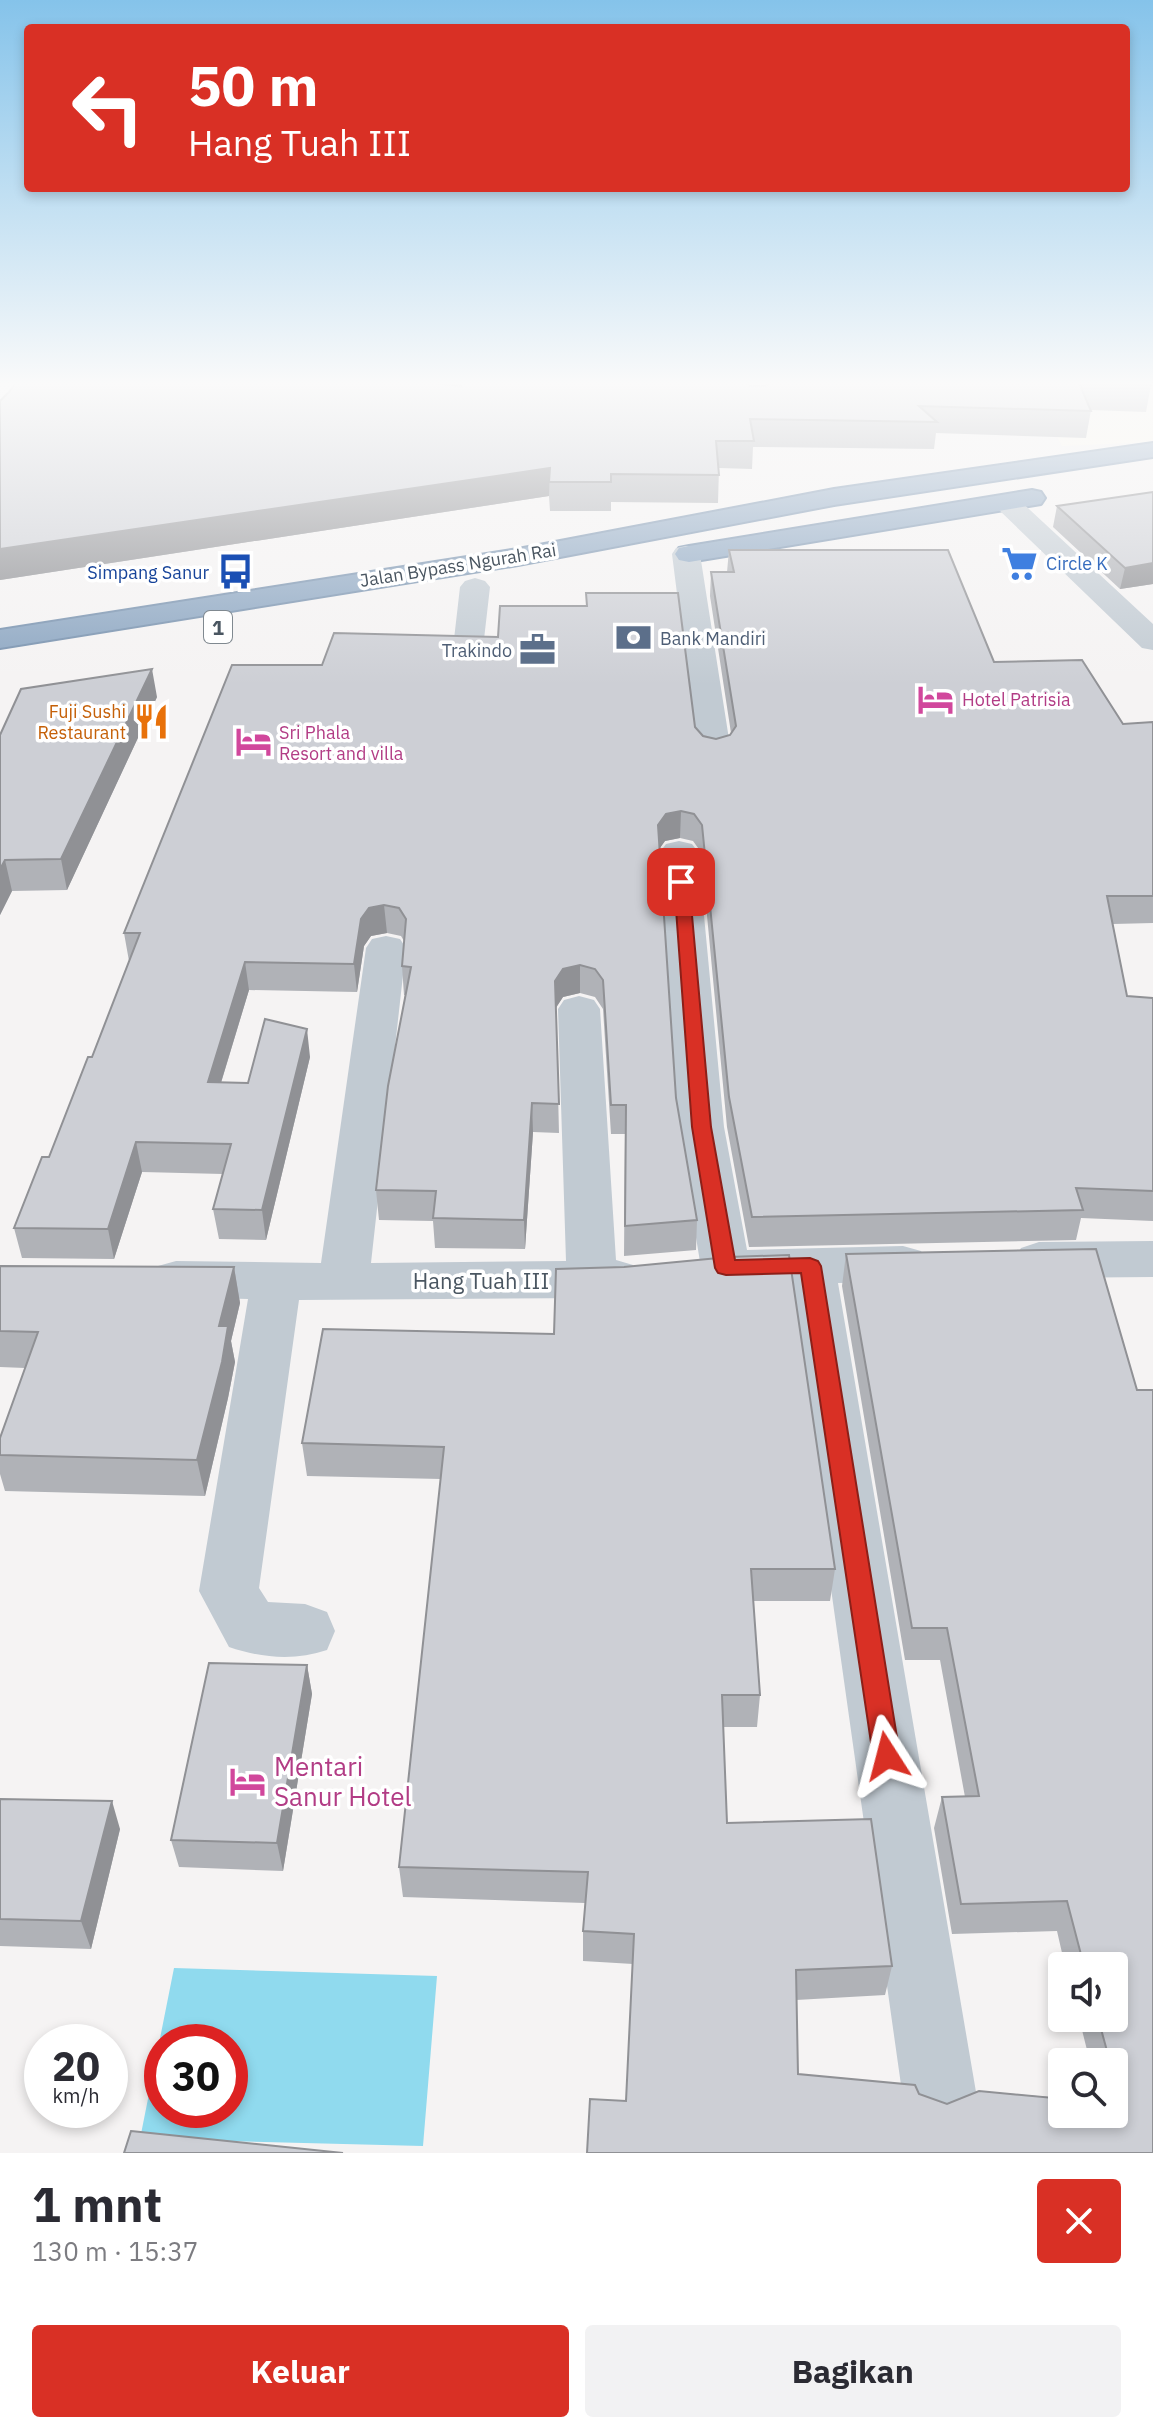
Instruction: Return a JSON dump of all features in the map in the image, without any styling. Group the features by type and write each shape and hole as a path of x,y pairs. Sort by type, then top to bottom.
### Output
{"highway":[{"name":"Jalan Bypass Ngurah Rai","path":"0,666 427,582 518,557 834,497 926,483"},
{"path":"673,557 1064,494"},
{"name":"Jalan Bypass Ngurah Rai","path":"0,639 427,582 475,587 582,572"}],"street":[{"path":"1007,503 1153,641"},
{"path":"673,557 714,752"},
{"path":"468,648 475,587"},
{"path":"679,852 701,1127 691,1271"},
{"path":"344,1282 386,948"},
{"path":"579,1009 592,1280"},
{"name":"Hang Tuah III","path":"125,1279 276,1282 592,1280 691,1271 810,1266 1153,1259"},
{"path":"810,1266 939,2092"},
{"path":"276,1282 229,1591 251,1628 305,1631"}],"water":[{"path":"174,1968 437,1976 423,2146 140,2139 144,2119 144,2128 248,2128 248,2024 163,2024"}],"building":[{"path":"0,483 445,483 0,549"},
{"path":"1153,492 1153,563 1125,568 1057,506"},
{"path":"729,550 948,550 994,662 1082,660 1123,724 1153,722 1153,896 1107,896 1127,996 1153,998 1153,1191 1076,1188 1083,1210 752,1217 729,1097 702,825 694,814 681,811 666,814 658,825 676,1098 697,1220 625,1226 626,1105 611,1105 603,980 595,969 580,965 563,969 555,981 559,1104 532,1103 524,1220 433,1218 436,1191 376,1190 388,1086 411,967 402,966 406,919 399,908 384,905 369,908 361,919 354,964 245,962 208,1082 248,1083 265,1019 307,1029 262,1210 213,1209 231,1144 136,1142 108,1229 14,1228 42,1157 49,1157 88,1057 92,1057 140,933 124,933 232,665 322,665 334,633 498,637 500,606 587,606 586,593 678,593 695,727 703,736 716,739 730,735 736,726 711,572 734,572"},
{"path":"152,669 61,859 5,860 0,869 0,735 21,689"},
{"path":"1096,1249 1137,1390 1153,1390 1153,2153 587,2153 590,2099 626,2101 634,1934 583,1931 588,1872 399,1867 444,1447 302,1443 323,1329 554,1334 556,1269 789,1255 835,1569 751,1569 760,1695 722,1695 727,1823 871,1819 892,1966 796,1970 798,2074 915,2085 919,2094 947,2104 979,2091 1048,2098 1048,2128 1128,2128 1128,2048 1106,2048 1102,2032 1128,2032 1128,1952 1080,1952 1067,1901 961,1904 942,1797 979,1796 947,1628 912,1628 846,1254"},
{"path":"0,1266 234,1267 219,1326 228,1326 222,1362 197,1460 0,1455 0,1438 38,1332 0,1331"},
{"name":"Mentari Sanur Hotel","path":"209,1663 307,1665 277,1843 171,1840"},
{"path":"0,1799 112,1801 81,1921 0,1919"},
{"path":"131,2131 343,2153 124,2153"}],"place":[{"name":"Circle K","path":"1020,563"},
{"name":"Simpang Sanur","path":"235,572"},
{"name":"Bank Mandiri","path":"634,638"},
{"name":"Trakindo","path":"538,650"},
{"name":"Hotel Patrisia","path":"936,699"},
{"name":"Fuji Sushi Restaurant","path":"152,721"},
{"name":"Sri Phala Resort and villa","path":"253,742"},
{"name":"Mentari Sanur Hotel","path":"248,1781"}],"route":[{"path":"681,882 701,1127 726,1268 810,1266 887,1756"}]}
